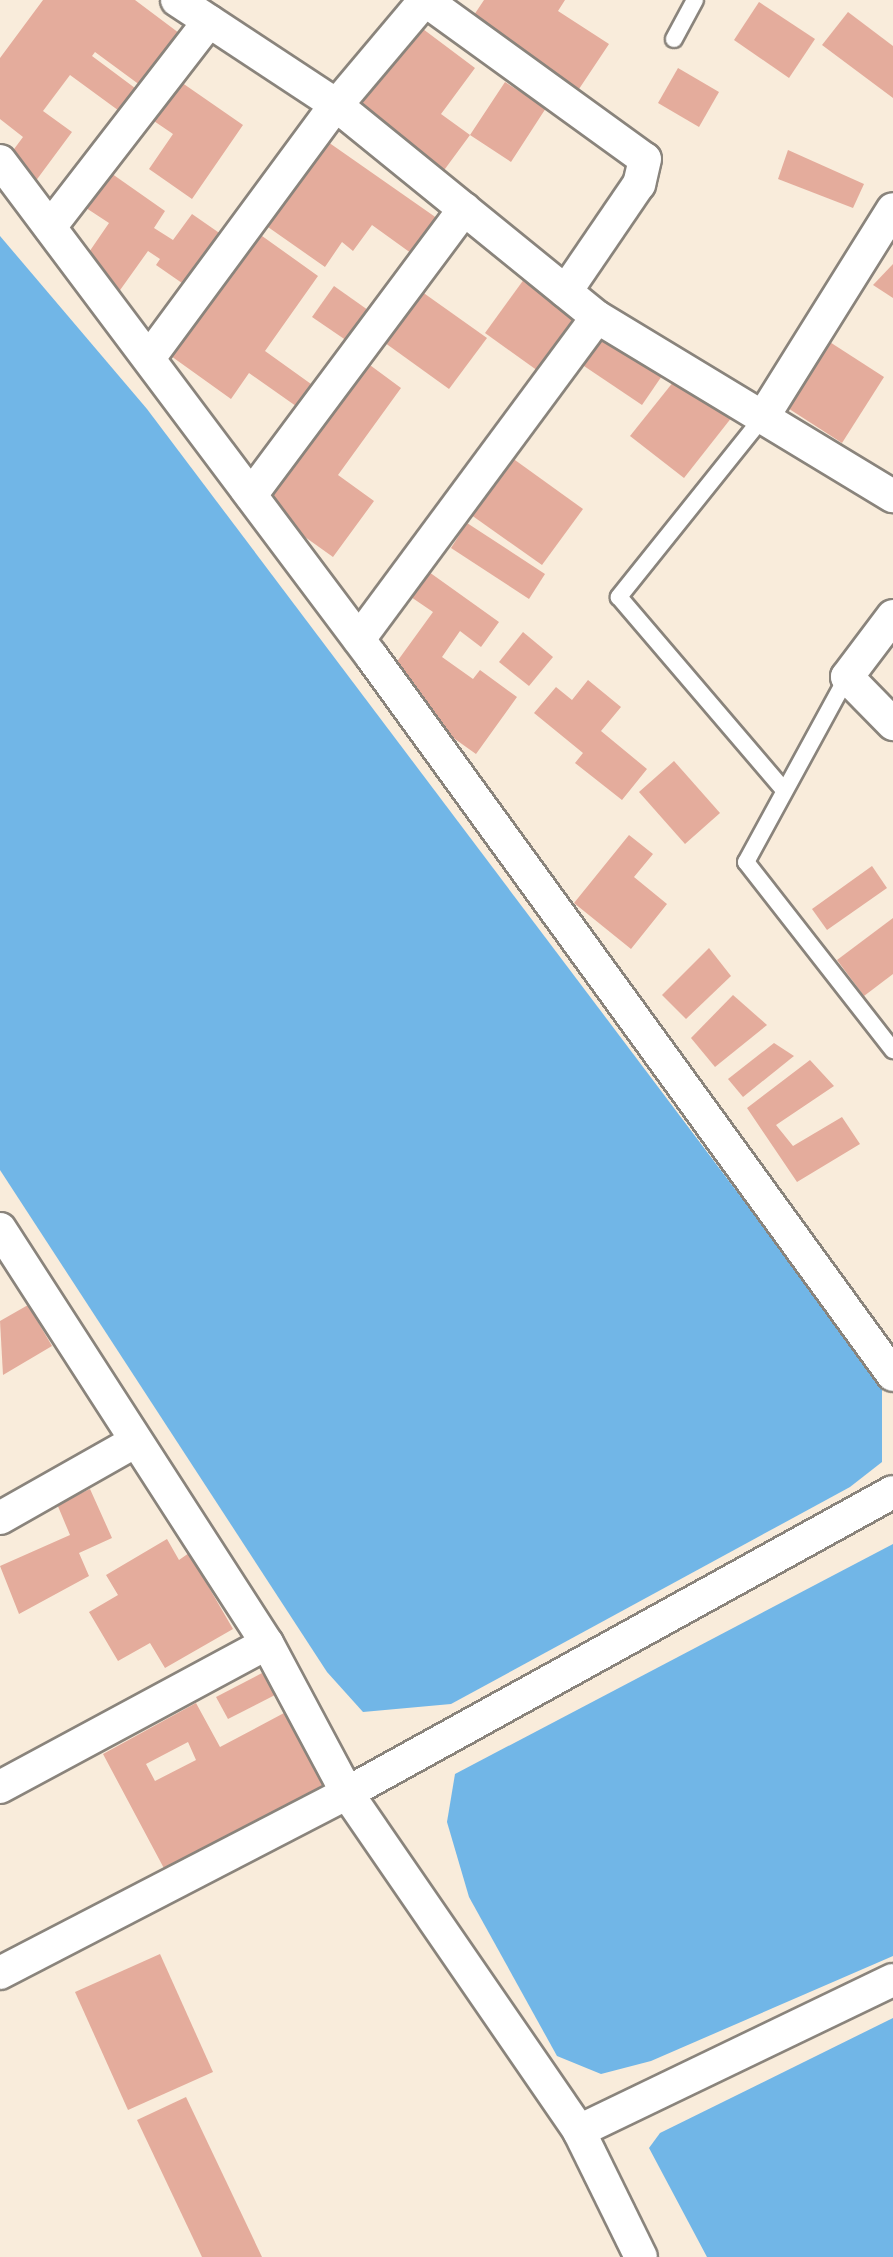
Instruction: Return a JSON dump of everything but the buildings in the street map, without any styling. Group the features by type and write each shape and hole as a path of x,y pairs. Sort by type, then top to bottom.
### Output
{"street":[{"path":"177,0 336,105 597,317 893,496"},
{"path":"149,358 336,105 425,0 645,159 639,184 566,291"},
{"path":"50,227 209,21"},
{"path":"0,161 359,639 893,1375"},
{"path":"251,495 464,209"},
{"path":"763,417 893,209"},
{"path":"359,639 597,317"},
{"path":"893,616 847,677 893,724"},
{"path":"0,1229 267,1643 347,1793 579,2131 641,2257"},
{"path":"0,1518 136,1441"},
{"path":"0,1973 347,1793 893,1492"},
{"path":"0,1787 267,1643"},
{"path":"579,2131 893,1980"}],"lane":[{"path":"674,39 695,0"},
{"path":"763,417 619,597 783,789"},
{"path":"847,677 783,789 746,862 893,1050"}],"water":[{"path":"0,236 147,409 882,1384 882,1462 850,1487 451,1704 363,1712 327,1672 0,1170"},
{"path":"893,1544 893,1956 651,2061 601,2074 557,2056 469,1897 447,1822 455,1774"},
{"path":"893,2018 893,2257 707,2257 649,2148 660,2133"}]}
